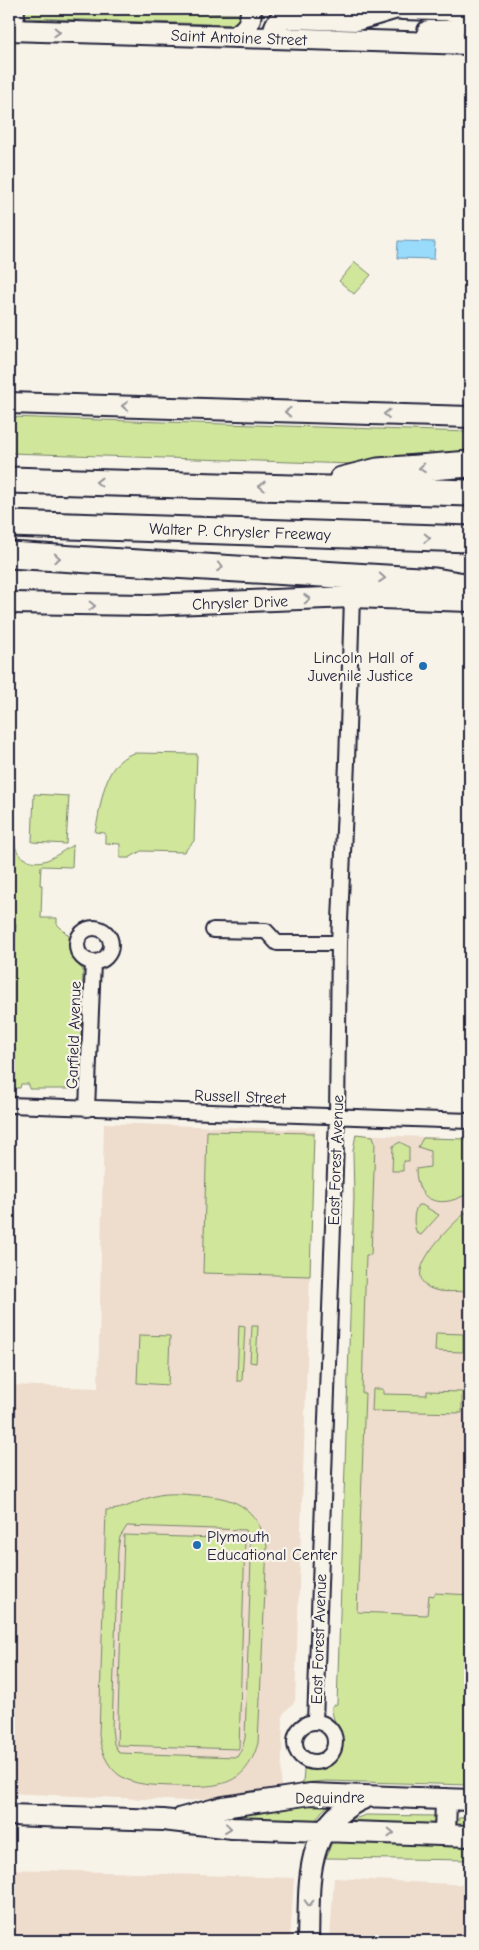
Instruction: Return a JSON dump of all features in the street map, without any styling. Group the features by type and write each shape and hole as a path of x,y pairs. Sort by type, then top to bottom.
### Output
{"highway":[{"path":"310,487 378,471 470,464"},
{"path":"9,480 470,493"},
{"name":"Walter P. Chrysler Freeway","path":"9,524 470,539"},
{"path":"9,555 436,581 470,587"}],"street":[{"path":"11,30 14,9"},
{"path":"234,37 246,30 251,22 252,9"},
{"path":"274,38 274,26 278,20 284,18 357,20 394,9"},
{"path":"402,9 465,11"},
{"path":"345,40 390,30 453,31 465,11"},
{"name":"Saint Antoine Street","path":"11,30 470,44"},
{"path":"9,403 470,417"},
{"name":"Chrysler Drive","path":"9,603 146,605 352,597 470,601"},
{"name":"East Forest Avenue","path":"315,1722 337,1116 338,943 347,762 352,597"},
{"path":"214,930 266,931 277,943 338,943"},
{"name":"Garfield Avenue","path":"87,1109 90,1094 93,962"},
{"name":"Russell Street","path":"9,1106 470,1121"},
{"name":"Dequindre","path":"163,1820 190,1816 223,1807 311,1794 470,1800"},
{"path":"308,1941 312,1866 316,1846 323,1831 339,1812 369,1796"},
{"path":"445,1835 446,1799"},
{"name":"Dequindre","path":"9,1815 163,1820 232,1828 470,1836"}],"shaded area":[{"name":"Plymouth Educational Center","path":"104,1123 315,1130 295,1701 283,1714 281,1787 188,1801 9,1793 9,1385 98,1388"},
{"path":"356,1134 470,1139 470,1775 347,1771 353,1151"},
{"path":"9,1869 294,1878 290,1941 9,1941"},
{"path":"334,1878 470,1885 470,1941 330,1941"}],"green space":[{"path":"22,9 242,14 240,25 25,18 23,17"},
{"path":"355,262 371,275 354,294 339,281"},
{"path":"9,417 470,432 470,453 384,465 9,453"},
{"path":"134,753 197,754 194,841 184,852 141,851 129,858 120,858 120,844 105,843 105,833 95,832 102,797 109,775 123,758"},
{"path":"34,794 69,796 66,844 32,842"},
{"path":"9,836 14,836 15,846 20,855 26,859 39,862 51,858 73,845 72,867 41,866 40,885 42,885 41,918 57,918 57,924 69,936 70,954 83,970 80,1059 75,1089 29,1089 29,1084 21,1084 20,1088 9,1088 11,1028 9,1028 9,961 14,945 16,925 9,912"},
{"path":"207,1131 314,1133 310,1276 203,1273"},
{"path":"356,1134 373,1136 375,1143 371,1255 366,1255 362,1393 365,1393 357,1612 427,1615 429,1595 434,1596 435,1593 470,1595 470,1785 326,1781 303,1783 304,1769 319,1769 333,1763 341,1752 342,1745 332,1706 337,1704 354,1198 353,1151"},
{"path":"423,1138 470,1139 470,1192 451,1201 441,1202 426,1197 417,1181 416,1169 430,1167 430,1151 418,1147"},
{"path":"400,1142 409,1147 409,1161 403,1161 403,1171 392,1171 393,1146"},
{"path":"418,1205 422,1205 439,1215 421,1235 417,1233 414,1223 414,1215"},
{"path":"470,1209 470,1291 448,1292 435,1290 424,1284 421,1274 424,1262 441,1237"},
{"path":"239,1325 245,1326 242,1381 237,1381"},
{"path":"252,1326 258,1326 256,1363 250,1362"},
{"path":"436,1333 463,1334 463,1352 435,1351"},
{"path":"139,1335 170,1336 168,1385 137,1383"},
{"path":"373,1389 383,1389 383,1394 427,1395 427,1391 462,1392 462,1413 372,1411"},
{"path":"163,1494 181,1494 208,1496 232,1501 250,1513 257,1521 267,1546 258,1743 245,1770 236,1778 214,1785 151,1785 125,1779 111,1767 101,1746 99,1735 106,1510 126,1507","holes":["127,1526 245,1530 250,1544 251,1558 245,1738 242,1749 237,1757 119,1753 114,1744 112,1729 120,1537"]},
{"path":"124,1535 245,1539 239,1749 117,1745"},
{"path":"332,1803 322,1811 313,1824 213,1819 299,1804"},
{"path":"366,1815 434,1816 436,1827 345,1822"},
{"path":"470,1817 470,1829 456,1826 459,1818"},
{"path":"333,1839 470,1843 470,1860 326,1858"}],"water":[{"path":"398,241 435,242 434,259 397,258"}],"place":[{"name":"Lincoln Hall of Juvenile Justice","path":"423,666"},
{"name":"Plymouth Educational Center","path":"197,1545"}]}
